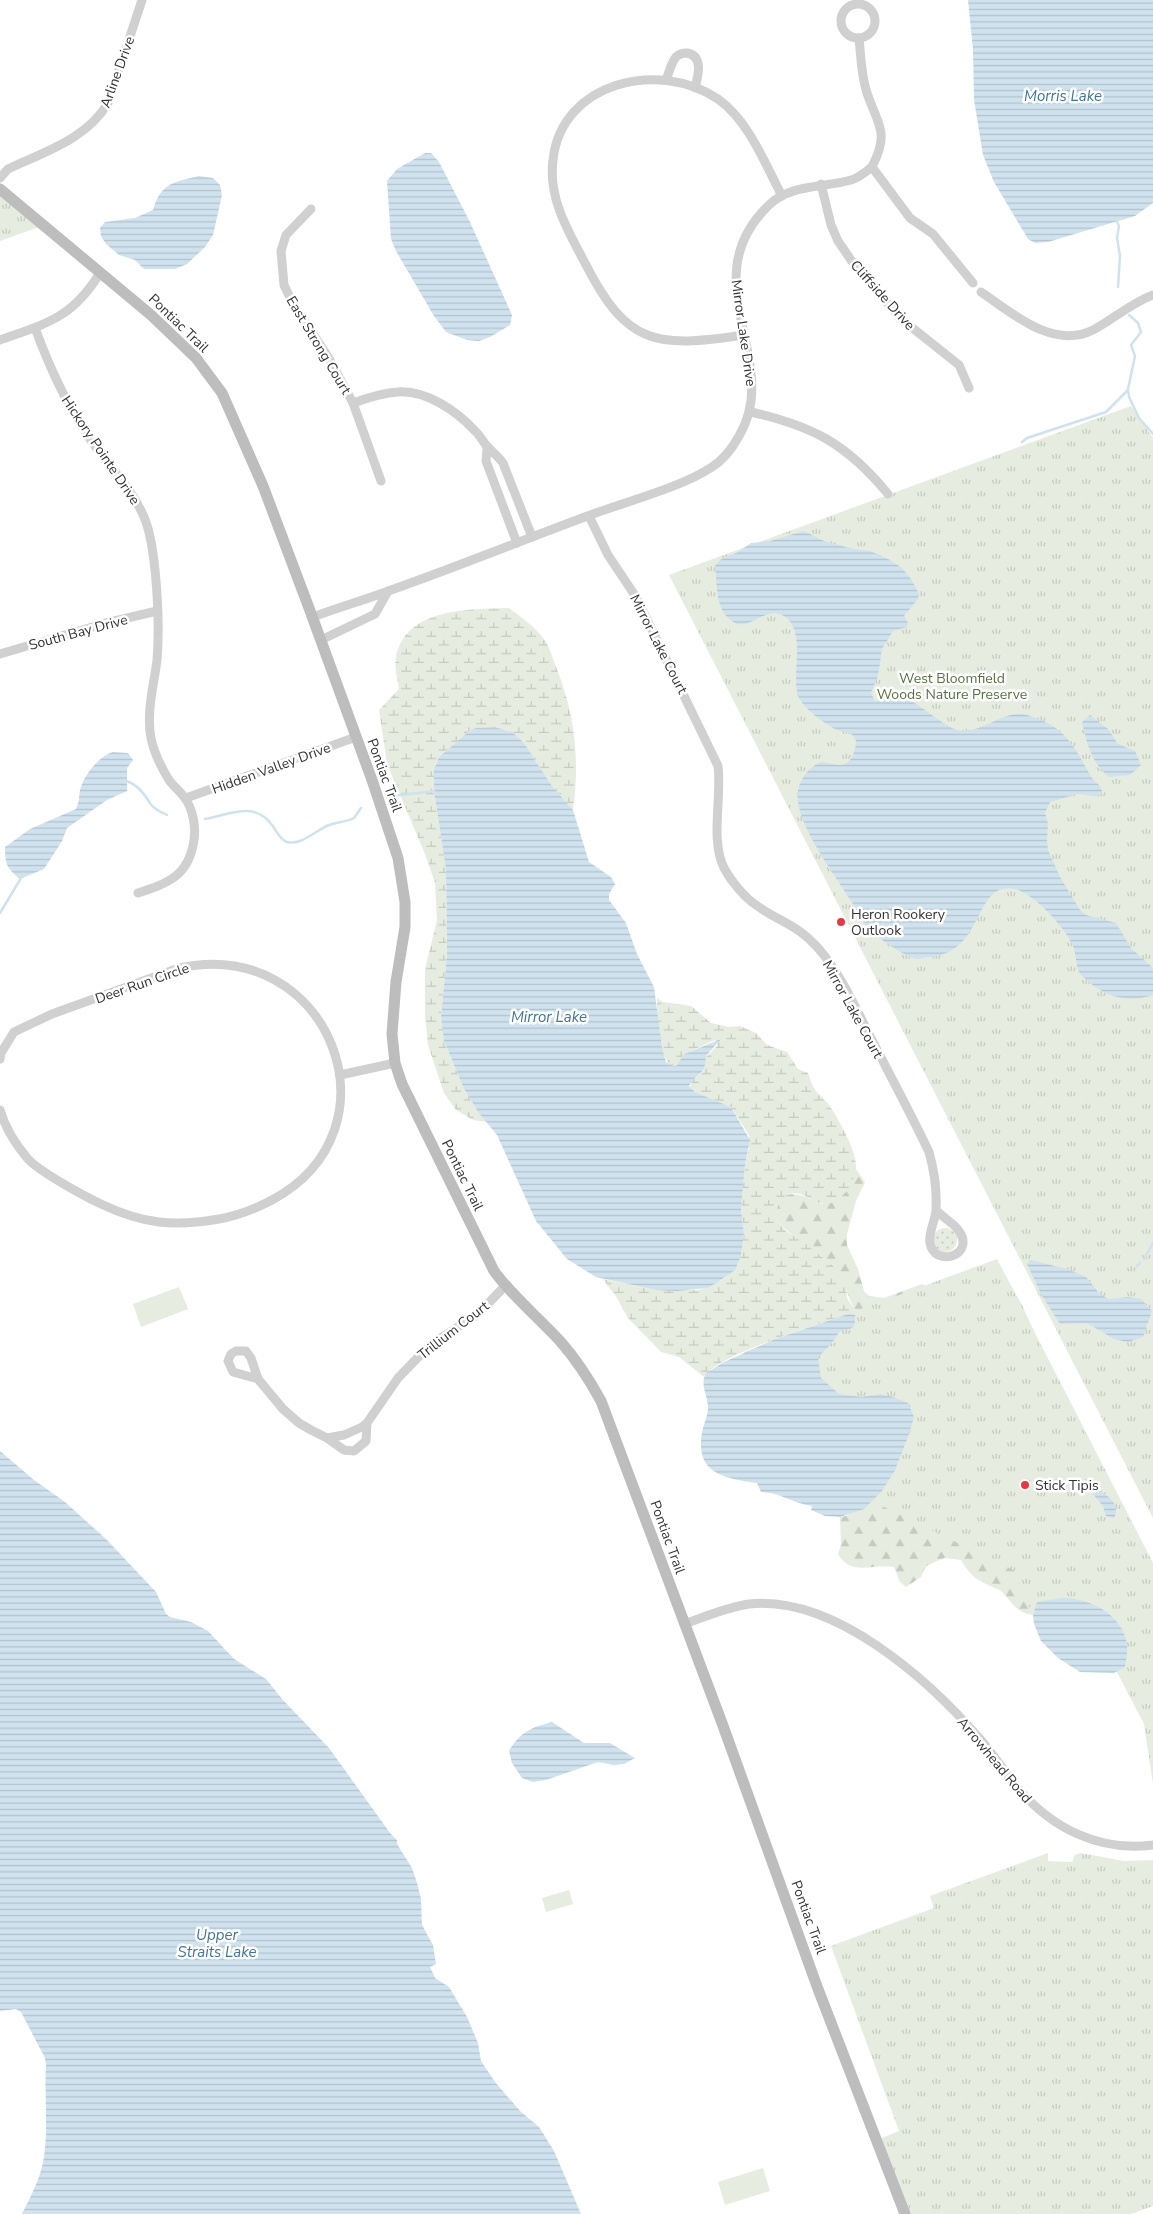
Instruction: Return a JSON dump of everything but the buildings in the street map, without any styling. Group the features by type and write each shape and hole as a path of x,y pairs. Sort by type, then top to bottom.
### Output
{"main road":[{"name":"Pontiac Trail","path":"0,190 151,315 196,358 222,393 263,486 313,617 390,830 402,882 404,928 396,982 392,1034 395,1063 402,1084 485,1255 505,1286 560,1341 577,1361 593,1386 614,1432 818,1988 905,2214"}],"street":[{"name":"Arline Drive","path":"0,178 8,169 80,134 100,118 108,103 142,0"},
{"path":"858,38 861,70 867,93 881,126 880,150 872,167 910,218 933,234 973,283"},
{"path":"666,80 674,58 684,53 689,54 697,60 699,65 695,88"},
{"path":"744,335 686,343 663,341 644,334 621,320 601,295 560,214 553,186 552,161 557,140 565,121 582,104 603,90 629,82 666,80 695,88 718,100 736,116 750,136 782,196"},
{"name":"Mirror Lake Drive","path":"313,617 692,478 713,466 729,451 739,437 751,412 753,392 736,288 735,270 739,253 755,221 768,206 782,196 821,184 851,180 872,167"},
{"name":"Cliffside Drive","path":"821,184 831,225 838,241 851,260 900,318 959,365 969,388"},
{"name":"East Strong Court","path":"311,208 286,235 281,252 284,285 292,302 330,360 353,403 381,481"},
{"path":"0,340 52,322 70,310 88,292 100,273"},
{"path":"982,292 1033,327 1056,334 1074,336 1091,331 1132,305 1153,295"},
{"name":"Hickory Pointe Drive","path":"35,328 62,393 89,438 123,481 144,517 150,537 157,611 157,660 149,715 151,738 157,759 170,781 186,798 194,821 194,839 191,856 182,871 167,884 138,893"},
{"path":"353,403 374,396 399,392 425,397 460,416 477,432 487,448 503,462 532,537"},
{"path":"751,412 778,418 824,436 862,463 888,494"},
{"path":"487,448 486,461 516,543"},
{"path":"496,487 511,481"},
{"name":"Mirror Lake Court","path":"589,516 608,555 636,597 718,766 720,785 718,844 724,867 734,884 755,905 792,924 804,933 819,949 840,980 929,1152 934,1173 936,1210 930,1244 934,1252 943,1257 952,1257 959,1252 964,1244 962,1237 958,1228 936,1210"},
{"path":"321,640 375,614 388,591"},
{"name":"South Bay Drive","path":"0,654 106,623 157,611"},
{"name":"Hidden Valley Drive","path":"186,798 356,737"},
{"name":"Deer Run Circle","path":"0,1059 1,1052 14,1032 52,1014 179,968 200,964 222,964 248,969 268,976 300,996 317,1015 328,1035 335,1051 340,1075 340,1103 334,1130 325,1150 308,1173 287,1192 264,1205 231,1218 196,1223 173,1224 123,1215 82,1195 29,1160 4,1123 0,1110"},
{"path":"340,1075 395,1063"},
{"name":"Trillium Court","path":"327,1438 335,1438 350,1433 367,1422 390,1388 416,1358 438,1338 476,1315 505,1286"},
{"name":"Trillium Court","path":"258,1379 283,1409 299,1424 327,1438 344,1450 354,1451 366,1441 367,1422"},
{"name":"Arrowhead Road","path":"684,1624 749,1604 793,1606 816,1612 840,1623 889,1655 940,1697 981,1739 1036,1807 1060,1826 1090,1838 1115,1845 1153,1845"}],"green space":[{"path":"0,194 39,227 0,241"},
{"name":"West Bloomfield Woods Nature Preserve","path":"1131,406 1153,438 1153,1518 669,575"},
{"path":"509,608 538,632 550,651 568,702 572,720 576,773 573,810 552,786 524,743 509,731 495,727 469,731 439,757 435,765 434,791 446,870 447,954 441,1017 445,1044 463,1087 478,1112 487,1122 473,1120 456,1110 444,1093 428,1045 425,1014 425,969 437,920 435,883 425,854 387,764 379,710 399,689 396,658 402,642 412,629 425,620 458,611"},
{"path":"657,998 663,1002 691,1006 711,1023 729,1027 740,1026 756,1033 767,1045 787,1052 798,1069 808,1073 815,1090 833,1111 847,1136 856,1162 855,1175 849,1188 845,1194 834,1202 828,1204 800,1194 789,1194 779,1204 776,1220 786,1231 808,1245 834,1267 846,1286 847,1298 856,1312 783,1336 742,1352 711,1369 704,1377 679,1357 661,1352 628,1318 617,1298 603,1279 656,1290 698,1290 714,1285 725,1278 741,1255 744,1233 741,1210 749,1135 731,1107 695,1092 690,1087 692,1080 703,1072 706,1057 717,1046 715,1040 684,1054 676,1066 668,1062 661,1046 659,1035"},
{"path":"856,1169 865,1182 856,1201 847,1234 847,1245 858,1269 864,1291 869,1296 884,1298 922,1284 931,1289 1001,1268 1022,1305 1153,1601 1130,1681 1037,1602 1033,1615 1023,1612 1015,1607 998,1589 973,1576 961,1560 944,1558 926,1566 921,1577 906,1587 900,1582 894,1567 856,1567 843,1561 838,1554 841,1544 840,1517 846,1516 873,1498 856,1312 840,1277 833,1267 776,1220 777,1209 784,1196 790,1194 797,1195 822,1204 846,1192"},
{"path":"945,1228 954,1231 957,1240 954,1249 945,1252 936,1249 933,1240 936,1231"},
{"path":"997,1259 1153,1563 1153,1784 1144,1724 1107,1653 1029,1607 1015,1571 876,1503 838,1461 767,1414 744,1352"},
{"path":"179,1287 188,1309 141,1327 133,1304"},
{"path":"1048,1853 1048,1861 1072,1862 1075,1855 1081,1853 1124,1861 1153,1860 1153,2206 1131,2214 907,2214 879,2139 899,2131 831,1946 934,1908 930,1896"},
{"path":"569,1890 573,1904 546,1912 542,1898"},
{"path":"763,2168 770,2191 725,2205 718,2182"}],"water":[{"name":"Morris Lake","path":"968,0 1153,0 1153,203 1135,216 1048,242 1035,243 1028,239 994,182 983,155 974,100 973,50"},
{"path":"425,153 431,153 439,162 470,222 512,315 510,325 479,341 467,340 446,332 434,316 391,239 387,181 397,169"},
{"path":"199,176 213,178 220,185 222,195 213,235 205,247 187,264 175,269 144,269 135,260 119,255 106,244 101,236 100,228 105,222 135,218 153,210 160,194 170,185"},
{"path":"804,531 824,541 853,549 870,551 890,560 902,568 911,579 919,594 918,599 904,616 908,623 907,627 893,631 882,649 878,676 871,693 875,701 906,698 950,727 962,731 976,729 1010,715 1024,714 1057,729 1070,742 1092,778 1100,786 1102,793 1096,796 1077,794 1050,802 1045,813 1048,823 1048,850 1060,877 1080,910 1086,915 1116,923 1131,948 1153,968 1153,995 1132,999 1118,997 1105,993 1094,986 1079,972 1073,946 1064,930 1040,904 1023,892 1015,889 1002,889 992,895 961,943 949,952 931,957 918,959 909,957 880,938 866,925 812,840 798,802 798,790 806,773 821,762 839,765 846,763 853,755 855,739 853,735 837,730 821,720 800,700 796,686 797,642 791,623 784,616 772,613 749,623 737,624 724,613 718,599 715,566 720,560 738,552 751,543 770,541"},
{"path":"1090,715 1108,729 1118,744 1135,751 1141,765 1130,775 1109,777 1094,759 1082,722"},
{"name":"Mirror Lake","path":"495,727 512,732 524,743 552,786 573,810 589,862 611,877 615,884 609,894 609,900 626,923 637,954 654,987 662,1048 666,1062 676,1066 684,1054 721,1039 706,1056 703,1071 689,1086 695,1092 731,1107 750,1140 745,1165 741,1210 744,1233 741,1255 735,1270 707,1288 677,1291 656,1290 596,1277 567,1259 536,1221 497,1135 478,1112 463,1087 444,1041 441,1017 447,954 446,870 434,791 434,769 439,757 469,731 476,728"},
{"path":"113,752 128,753 133,760 127,768 127,791 107,800 67,828 62,841 44,869 20,879 8,866 5,847 30,829 76,809 82,784 89,772 97,762"},
{"path":"1030,1260 1067,1269 1086,1277 1099,1293 1108,1299 1129,1297 1141,1299 1152,1311 1143,1337 1128,1342 1114,1339 1087,1323 1060,1324 1041,1294 1027,1264"},
{"path":"848,1314 855,1315 853,1327 840,1331 831,1344 818,1357 821,1378 839,1394 862,1397 880,1394 908,1403 914,1417 895,1470 882,1491 864,1509 840,1517 825,1516 811,1510 812,1506 774,1494 761,1492 757,1483 734,1479 714,1472 703,1457 701,1447 708,1410 704,1387 706,1373 724,1362 775,1339"},
{"name":"Upper Straits Lake","path":"0,1451 34,1480 65,1502 107,1540 156,1592 166,1614 170,1617 191,1622 208,1631 234,1659 266,1679 283,1700 329,1748 397,1840 397,1844 412,1868 421,1899 422,1925 433,1945 436,1964 430,1967 435,1978 449,1987 467,2017 478,2043 481,2061 495,2082 520,2111 539,2127 554,2151 581,2214 22,2214 37,2183 45,2151 46,2065 45,2058 21,2012 16,2009 0,2011"},
{"path":"1095,1491 1100,1491 1113,1502 1116,1509 1114,1518 1106,1516 1103,1506 1093,1494"},
{"path":"1062,1598 1083,1601 1094,1605 1112,1616 1124,1633 1127,1644 1125,1667 1114,1673 1080,1672 1058,1658 1041,1641 1034,1624 1033,1615 1037,1602"},
{"path":"552,1722 584,1743 610,1743 635,1758 624,1764 613,1765 598,1762 546,1780 533,1782 522,1778 512,1763 509,1751 527,1731"}],"waterway":[{"path":"1117,222 1119,226 1117,238 1120,256 1118,287"},
{"path":"1129,315 1138,323 1141,332 1131,345 1135,356 1128,389 1129,397 1139,418 1153,434"},
{"path":"1022,442 1027,438 1106,412 1128,390"},
{"path":"123,780 135,786 153,807 167,815"},
{"path":"394,796 434,791"},
{"path":"205,819 240,811 257,813 265,817 282,839 292,843 303,840 324,827 354,818 361,808"},
{"path":"0,913 21,878"},
{"path":"1144,1259 1153,1243"},
{"path":"1137,1266 1140,1263"}],"place":[{"name":"Heron Rookery Outlook","path":"841,922"},
{"name":"Stick Tipis","path":"1025,1485"}]}
